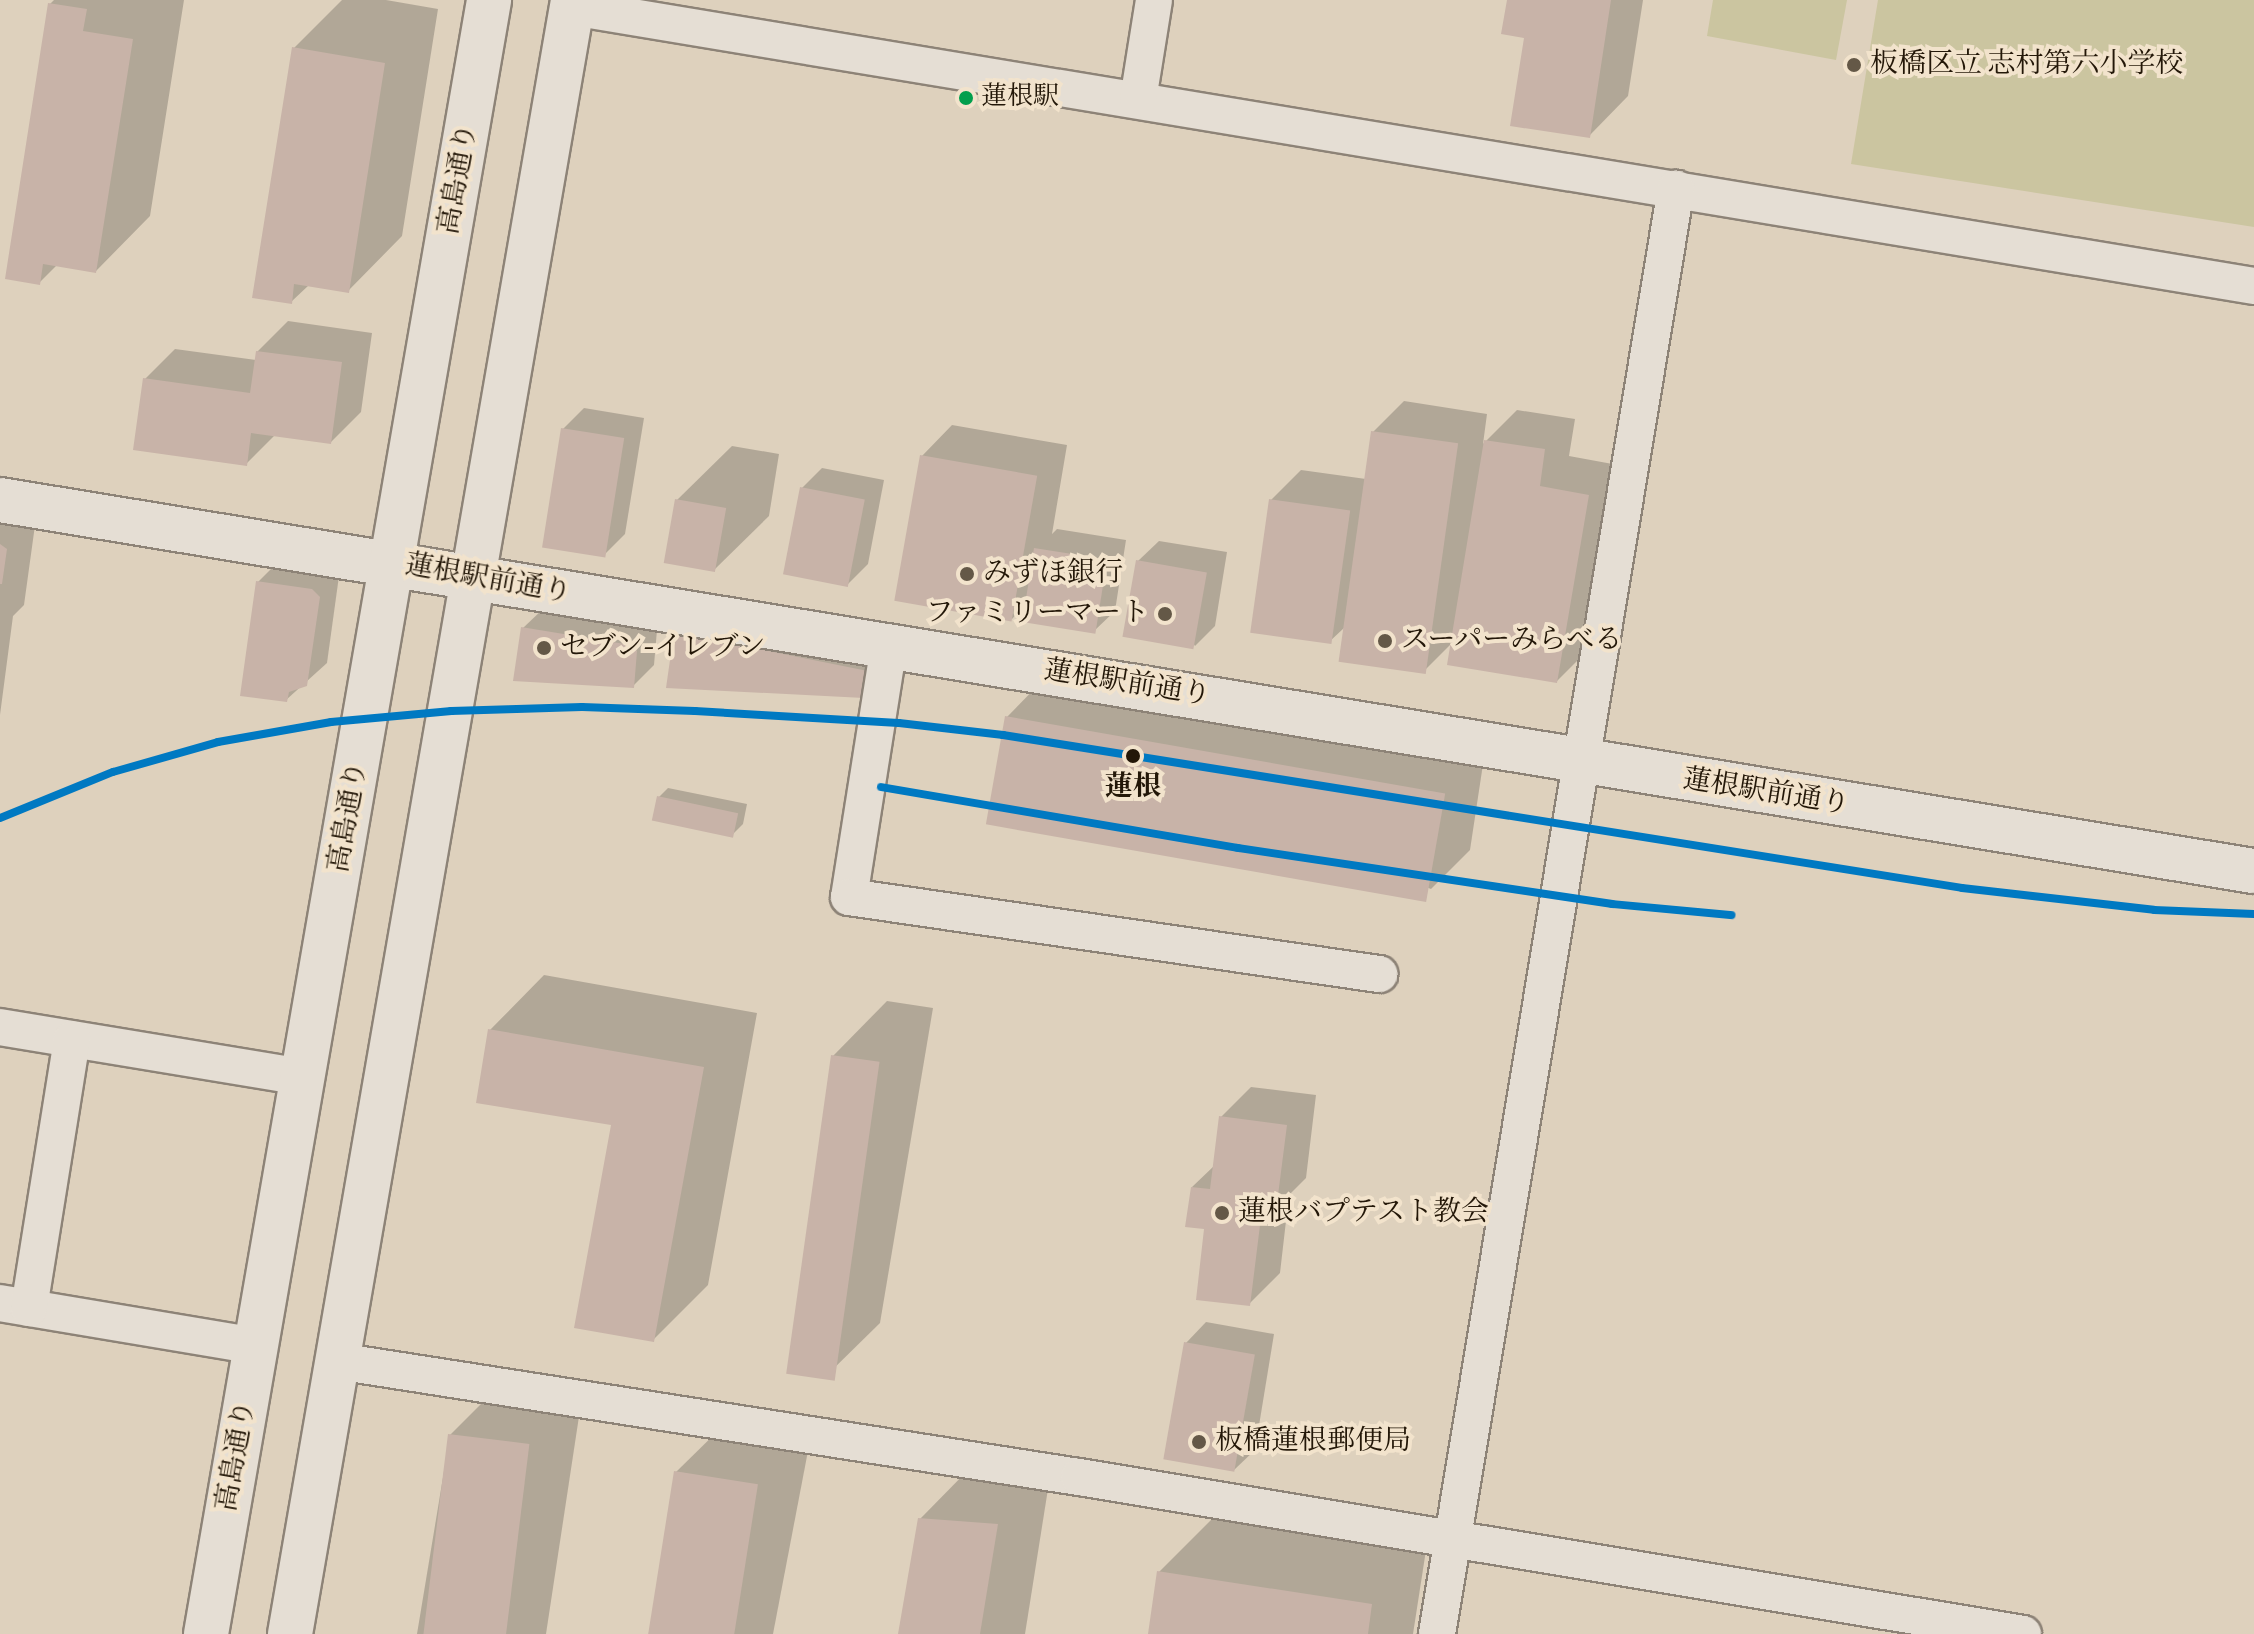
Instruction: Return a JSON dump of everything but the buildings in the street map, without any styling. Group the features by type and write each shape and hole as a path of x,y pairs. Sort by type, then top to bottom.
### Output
{"main road":[{"name":"高島通り","path":"206,1634 394,564 489,0"},
{"path":"290,1634 572,4"},
{"name":"蓮根駅前通り","path":"0,500 889,645 1583,763 2254,871"}],"street":[{"path":"1138,100 1154,0"},
{"path":"572,4 2254,286"},
{"path":"1437,1634 1676,189"},
{"path":"889,645 849,897 1379,974"},
{"path":"0,1027 303,1077"},
{"path":"72,1039 14,1306 256,1346"},
{"path":"337,1361 1079,1477 2023,1634"}],"shaded area":[{"path":"1713,0 1847,0 1836,60 1707,36"},
{"path":"1878,0 2254,0 2254,227 1851,164"}],"transit line":[{"path":"0,818 113,772 218,742 331,722 451,711 582,707 695,711 899,723 1003,735 1962,888 2154,910 2254,914"},
{"path":"881,787 1238,848 1612,904 1731,915"}],"place":[{"name":"板橋区立 志村第六小学校","path":"1854,65"},
{"name":"蓮根駅","path":"966,98"},
{"name":"みずほ銀行","path":"967,574"},
{"name":"ファミリーマート","path":"1165,614"},
{"name":"スーパーみらべる","path":"1385,641"},
{"name":"セブン-イレブン","path":"544,648"},
{"name":"蓮根","path":"1133,756"},
{"name":"蓮根バプテスト教会","path":"1222,1213"},
{"name":"板橋蓮根郵便局","path":"1199,1442"}]}
